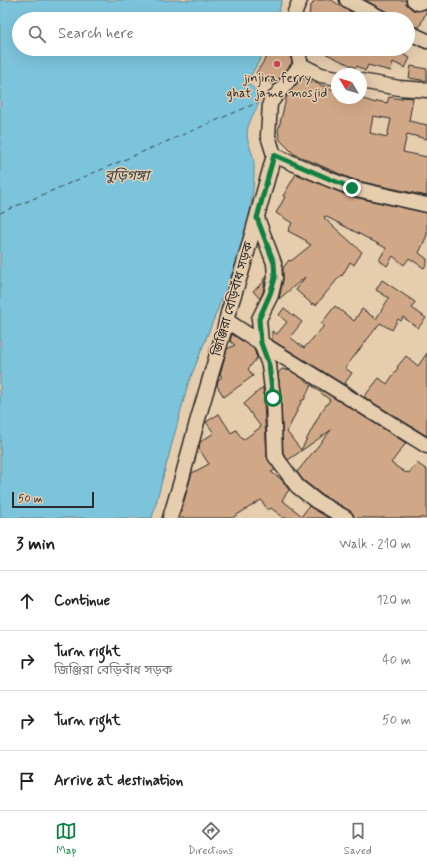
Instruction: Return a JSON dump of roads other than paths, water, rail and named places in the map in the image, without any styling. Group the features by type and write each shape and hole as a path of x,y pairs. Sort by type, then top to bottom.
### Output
{"street":[{"path":"295,12 300,0"},
{"path":"414,0 418,3 427,0"},
{"path":"349,1 370,12"},
{"path":"415,35 427,41"},
{"path":"299,56 301,65 321,75 331,77"},
{"path":"301,65 265,102 268,136 274,155 352,188 427,205"},
{"path":"367,83 399,88 427,90"},
{"name":"জিঞ্জিরা বেড়িবাঁধ সড়ক","path":"173,516 274,155"},
{"path":"257,218 274,263 275,278 259,319 261,343 269,365 273,398 275,456 298,486 337,516"},
{"path":"227,321 427,446"}],"water":[{"name":"বুড়িগঙ্গা","path":"0,0 282,0 278,12 12,12 12,56 262,56 247,82 255,89 259,101 248,126 247,134 253,156 254,176 252,200 247,224 238,258 188,384 152,518 0,518"}],"place":[{"name":"jinjira ferry ghat jame mosjid","path":"277,64"}]}
